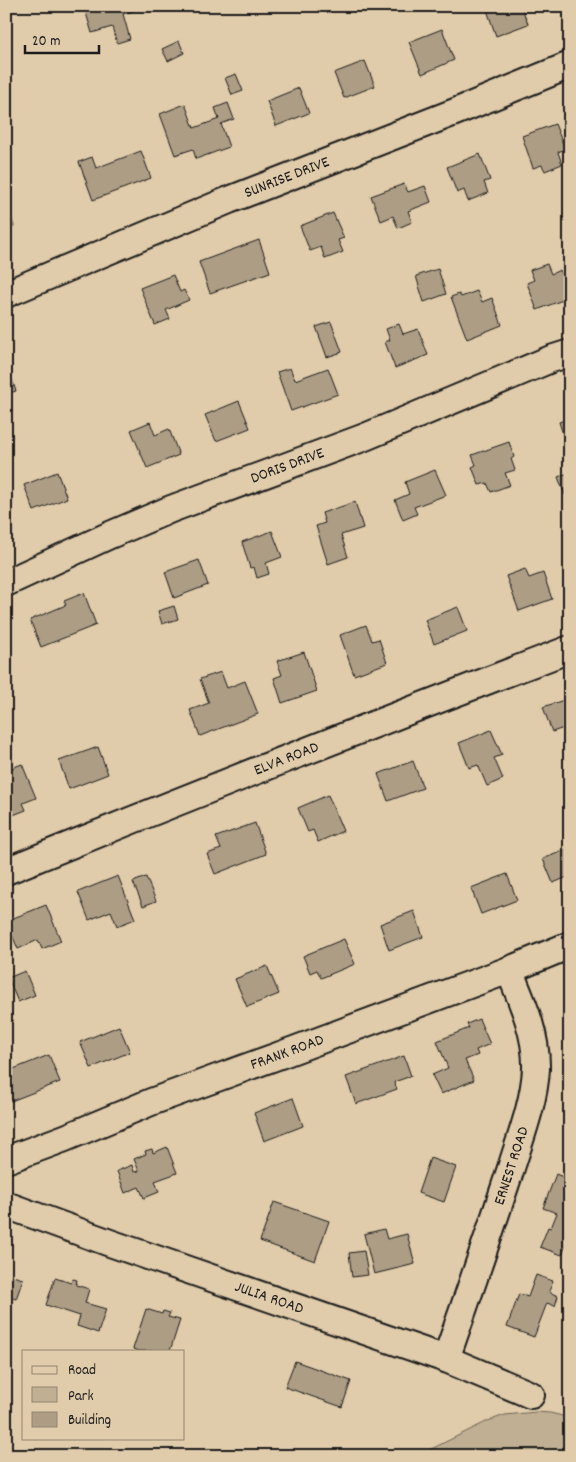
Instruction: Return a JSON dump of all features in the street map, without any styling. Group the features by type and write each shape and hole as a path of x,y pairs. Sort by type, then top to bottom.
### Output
{"street":[{"name":"SUNRISE DRIVE","path":"6,294 229,200 570,65"},
{"name":"DORIS DRIVE","path":"6,584 110,535 184,504 356,440 570,352"},
{"name":"ELVA ROAD","path":"6,871 156,810 570,649"},
{"name":"FRANK ROAD","path":"6,1160 151,1102 509,970 570,945"},
{"name":"ERNEST ROAD","path":"446,1359 491,1229 532,1099 536,1067 533,1043 526,1011 509,970"},
{"name":"JULIA ROAD","path":"6,1205 446,1359 531,1395"}],"green space":[{"path":"570,1410 570,1456 417,1456 488,1421 505,1415 536,1412 567,1417"}],"building":[{"path":"84,6 131,6 133,11 123,14 130,39 117,43 112,27 92,33"},
{"path":"496,6 521,6 528,24 496,36 487,10"},
{"path":"442,29 454,60 422,74 409,42"},
{"path":"179,41 184,53 168,61 162,49"},
{"path":"365,61 375,86 344,98 334,73"},
{"path":"236,74 243,91 232,95 225,78"},
{"path":"299,88 309,113 276,126 267,101"},
{"path":"228,103 234,119 221,124 229,147 196,159 193,149 175,155 160,114 185,104 194,128 219,119 215,108"},
{"path":"555,124 565,149 558,152 562,164 545,171 542,165 533,168 522,136"},
{"path":"141,151 151,178 93,200 79,162 92,157 96,168"},
{"path":"480,154 490,180 484,182 488,193 468,201 464,190 457,193 447,167"},
{"path":"404,184 408,192 425,186 431,202 408,211 412,222 398,228 393,216 381,221 371,196"},
{"path":"8,205 14,227 6,229 6,206"},
{"path":"333,213 344,238 338,240 343,252 325,259 321,247 310,251 300,226"},
{"path":"259,240 270,272 210,293 199,262"},
{"path":"547,264 551,274 560,270 570,297 537,310 527,283 534,280 530,270"},
{"path":"438,269 446,294 424,302 416,276"},
{"path":"173,275 180,292 184,290 189,300 166,310 170,319 155,325 140,288"},
{"path":"477,291 482,302 492,298 502,325 467,339 451,297 459,294 461,297"},
{"path":"331,322 342,352 327,357 316,327"},
{"path":"399,324 403,334 418,329 428,355 395,368 385,342 390,340 386,329"},
{"path":"6,363 16,391 6,394"},
{"path":"290,368 295,380 328,368 338,394 291,411 277,372"},
{"path":"239,401 250,428 216,441 205,415"},
{"path":"570,418 570,448 568,449 559,422"},
{"path":"150,422 155,435 169,429 179,455 147,468 131,430"},
{"path":"509,442 514,457 511,459 515,470 505,473 510,485 491,492 487,483 479,485 472,467 476,465 472,455"},
{"path":"435,470 446,495 414,507 417,514 403,520 395,500 409,494 405,482"},
{"path":"57,472 67,498 34,511 24,485"},
{"path":"568,473 570,478 570,494 565,495 558,477"},
{"path":"355,502 363,528 341,535 348,557 328,564 316,526 325,523 322,513"},
{"path":"272,531 282,557 266,563 269,574 257,578 254,567 250,568 242,542"},
{"path":"199,560 208,585 174,598 165,572"},
{"path":"525,569 529,578 543,573 552,599 519,611 506,576"},
{"path":"84,593 96,625 41,647 30,620 66,605 64,601"},
{"path":"174,606 178,619 162,624 158,611"},
{"path":"458,607 467,631 434,644 425,620"},
{"path":"366,625 372,641 379,639 387,663 354,675 340,635"},
{"path":"304,652 317,691 282,703 274,678 282,675 277,661"},
{"path":"221,672 227,688 245,681 258,714 200,736 190,710 209,703 200,679"},
{"path":"570,698 570,726 552,732 543,707"},
{"path":"491,730 502,755 494,758 503,779 487,786 478,765 469,768 459,743"},
{"path":"98,747 108,774 69,789 59,761"},
{"path":"413,761 423,788 388,801 378,774"},
{"path":"22,764 36,798 23,803 26,810 13,815 10,808 6,810 6,770"},
{"path":"328,795 343,831 318,842 313,830 308,832 298,808"},
{"path":"255,823 266,854 215,874 207,854 221,849 216,837"},
{"path":"570,848 570,876 553,883 543,859"},
{"path":"507,874 517,900 481,914 471,888"},
{"path":"118,876 135,919 117,926 111,911 89,920 78,892"},
{"path":"146,877 156,901 143,906 133,882"},
{"path":"46,905 61,941 42,949 38,940 18,949 6,921"},
{"path":"414,911 423,937 389,950 380,924"},
{"path":"344,939 355,964 321,978 317,970 310,973 303,956"},
{"path":"267,966 279,994 247,1007 235,979"},
{"path":"25,971 35,995 18,1002 8,978"},
{"path":"479,1019 490,1044 476,1050 478,1055 465,1060 474,1080 441,1094 432,1075 448,1068 437,1041 469,1028 467,1024"},
{"path":"119,1026 130,1052 91,1068 80,1042"},
{"path":"49,1055 60,1082 6,1103 6,1072"},
{"path":"404,1056 411,1076 394,1082 397,1089 356,1104 346,1077"},
{"path":"293,1098 303,1126 264,1141 254,1113"},
{"path":"167,1147 177,1173 155,1181 159,1192 144,1198 139,1187 125,1193 117,1171 132,1165 134,1172 139,1171 134,1159 146,1154 145,1151 152,1149 153,1153"},
{"path":"430,1158 456,1167 444,1202 418,1193"},
{"path":"556,1174 570,1180 570,1221 565,1234 570,1236 562,1255 540,1247 548,1227 551,1228 557,1213 543,1208"},
{"path":"274,1202 329,1221 315,1261 260,1241"},
{"path":"384,1229 387,1239 407,1234 415,1264 374,1274 364,1234"},
{"path":"364,1251 368,1275 352,1277 349,1253"},
{"path":"6,1274 23,1279 16,1299 6,1296"},
{"path":"536,1275 553,1281 549,1292 558,1296 555,1306 547,1303 534,1337 507,1327 519,1294 528,1297"},
{"path":"55,1278 71,1283 73,1279 77,1280 76,1285 89,1289 85,1303 106,1309 98,1333 77,1326 80,1316 46,1305"},
{"path":"146,1309 162,1314 163,1311 170,1313 168,1317 180,1320 170,1350 133,1349"},
{"path":"295,1361 351,1381 342,1407 285,1387"}]}
